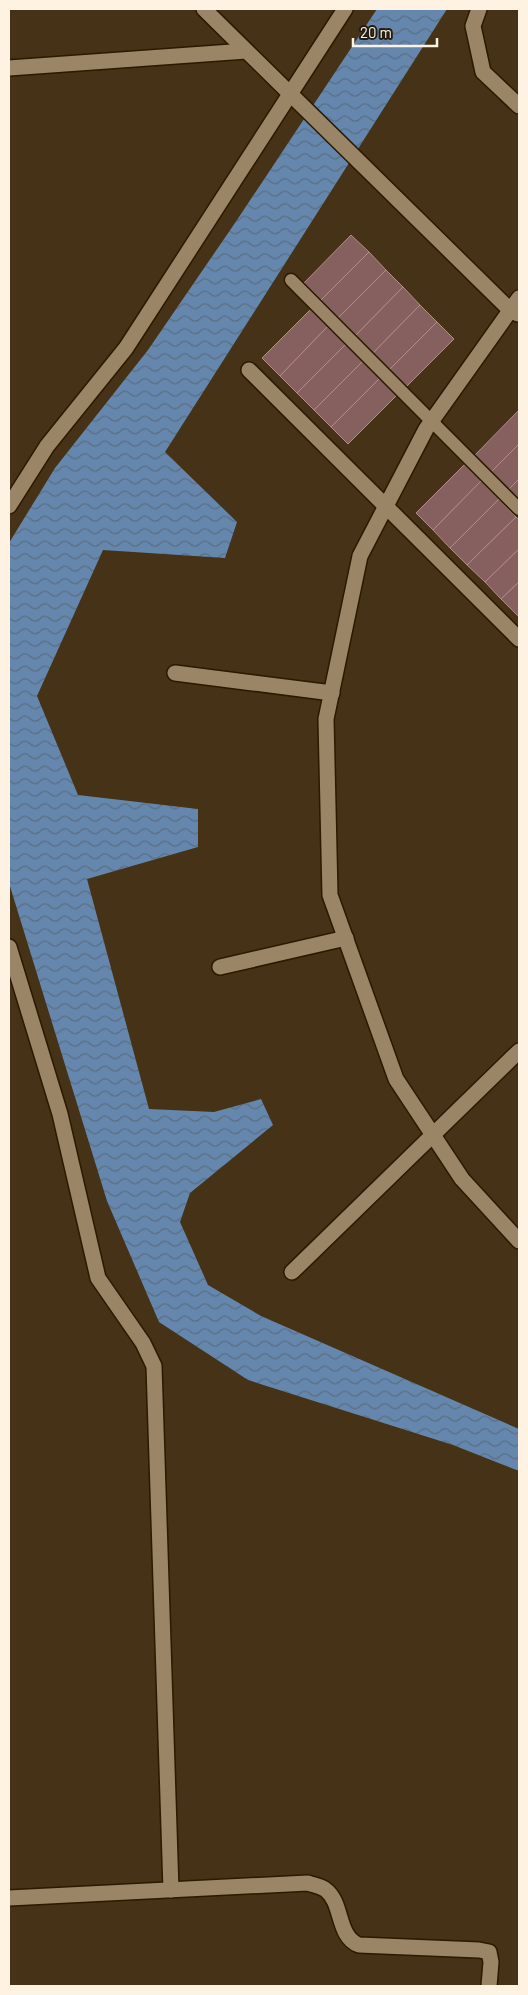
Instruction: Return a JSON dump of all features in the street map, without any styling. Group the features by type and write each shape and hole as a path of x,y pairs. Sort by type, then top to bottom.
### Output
{"street":[{"path":"204,9 359,161 516,308 426,429 360,556 326,719 330,894 396,1079 462,1179 519,1241"},
{"path":"9,506 47,446 126,348 345,9"},
{"path":"479,9 472,26 483,72 519,106"},
{"path":"9,68 246,51"},
{"path":"249,370 519,639"},
{"path":"175,673 332,693"},
{"path":"220,967 346,938"},
{"path":"9,947 60,1114 98,1278 143,1343 154,1366 171,1890"},
{"path":"292,1272 519,1051"},
{"path":"9,1898 308,1883 325,1888 330,1894 348,1936 353,1943 359,1945 484,1950 489,1952 491,1957 489,1986"}],"lane":[{"path":"291,280 519,509"}],"water":[{"path":"377,9 447,9 165,452 237,522 225,558 103,550 37,696 78,795 198,809 198,847 87,879 149,1109 214,1112 261,1099 273,1125 190,1193 180,1222 208,1285 261,1316 519,1429 519,1471 453,1445 248,1380 159,1322 107,1201 9,883 9,543 55,468 148,350"}],"building":[{"path":"351,235 369,252 320,301 303,284"},
{"path":"369,252 386,270 337,319 320,301"},
{"path":"386,270 403,287 355,336 337,319"},
{"path":"403,287 420,305 372,354 355,336"},
{"path":"420,305 437,322 389,370 372,354"},
{"path":"311,309 328,326 280,376 262,358"},
{"path":"437,322 454,339 405,388 389,370"},
{"path":"328,326 346,344 297,393 280,376"},
{"path":"346,344 363,361 314,410 297,393"},
{"path":"363,361 380,378 331,427 314,410"},
{"path":"380,378 397,395 348,444 331,427"},
{"path":"519,410 519,444 490,473 474,456"},
{"path":"519,444 519,479 508,490 490,473"},
{"path":"465,464 481,481 433,530 416,513"},
{"path":"519,479 519,501 508,490"},
{"path":"481,481 499,499 450,548 433,530"},
{"path":"499,499 516,517 467,565 450,548"},
{"path":"516,517 519,520 519,549 485,582 467,565"},
{"path":"519,549 519,582 501,599 485,582"},
{"path":"519,582 519,617 501,599"}]}
